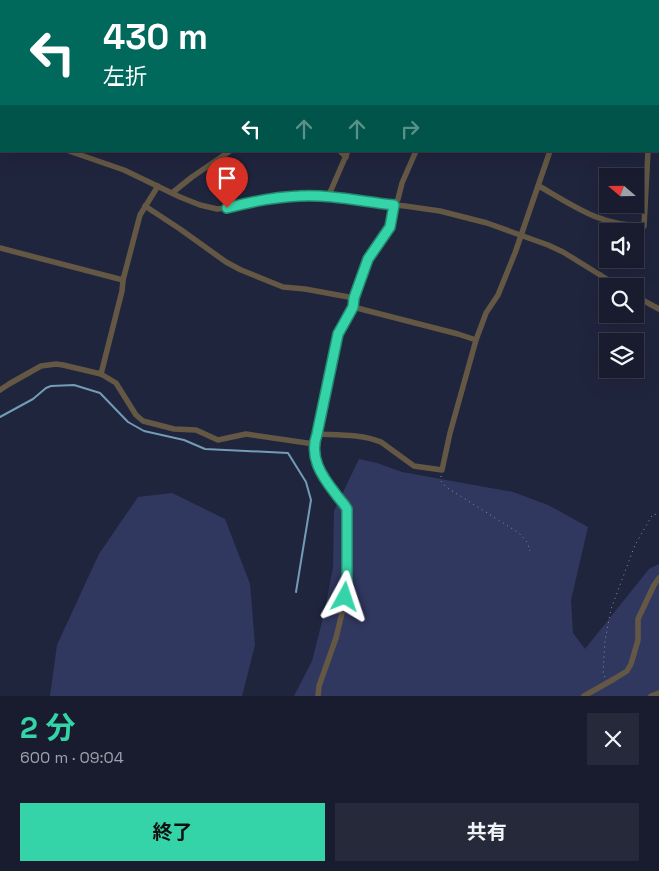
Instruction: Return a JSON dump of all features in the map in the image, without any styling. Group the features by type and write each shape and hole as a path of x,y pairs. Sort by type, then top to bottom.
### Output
{"street":[{"path":"72,152 124,170 200,205 217,209 287,197 308,196 440,211 487,223 548,245 605,278"},
{"path":"172,193 229,152"},
{"path":"318,696 319,686 336,638 347,581 347,509 318,467 314,456 314,444 338,334 353,307 354,298 368,259 390,227 394,205 416,152"},
{"path":"317,434 375,440 381,442 414,466 442,470 450,433 476,340 486,313 498,294 522,235 550,152"},
{"path":"539,186 584,212 608,222 630,226 644,226 648,152"},
{"path":"328,197 347,154"},
{"path":"102,374 123,280 140,216 158,186"},
{"path":"145,206 180,228 226,262 241,270 282,286 354,298"},
{"path":"0,248 123,280"},
{"path":"644,301 659,309"},
{"path":"353,307 476,340"},
{"path":"0,390 34,370 49,364 63,365 102,374 116,383 136,415 143,421 174,428 196,430 218,440 246,434 314,444"},
{"path":"584,696 627,671 638,640 638,619 659,578"},
{"path":"651,696 659,693"}],"path":[{"path":"442,470 442,481 446,487 516,530 527,542 530,551"},
{"path":"608,683 603,673 604,641 611,609 635,545 653,514 659,514"}],"shaded area":[{"path":"359,459 402,472 513,492 548,505 588,527 571,600 573,633 585,649 649,569 659,564 659,696 294,696 312,661 324,614 333,568 334,511"},
{"path":"172,493 225,519 250,584 255,645 242,696 50,696 57,645 99,554 138,497"}],"waterway":[{"path":"0,417 33,399 46,388 74,385 100,393 128,422 144,431 184,440 205,449 288,453 306,482 311,500 296,592"}],"route":[{"path":"227,208 275,198 299,196 328,197 394,205 390,227 368,259 354,298 353,307 338,334 314,444 314,456 318,467 347,509 347,581 345,597"}]}
